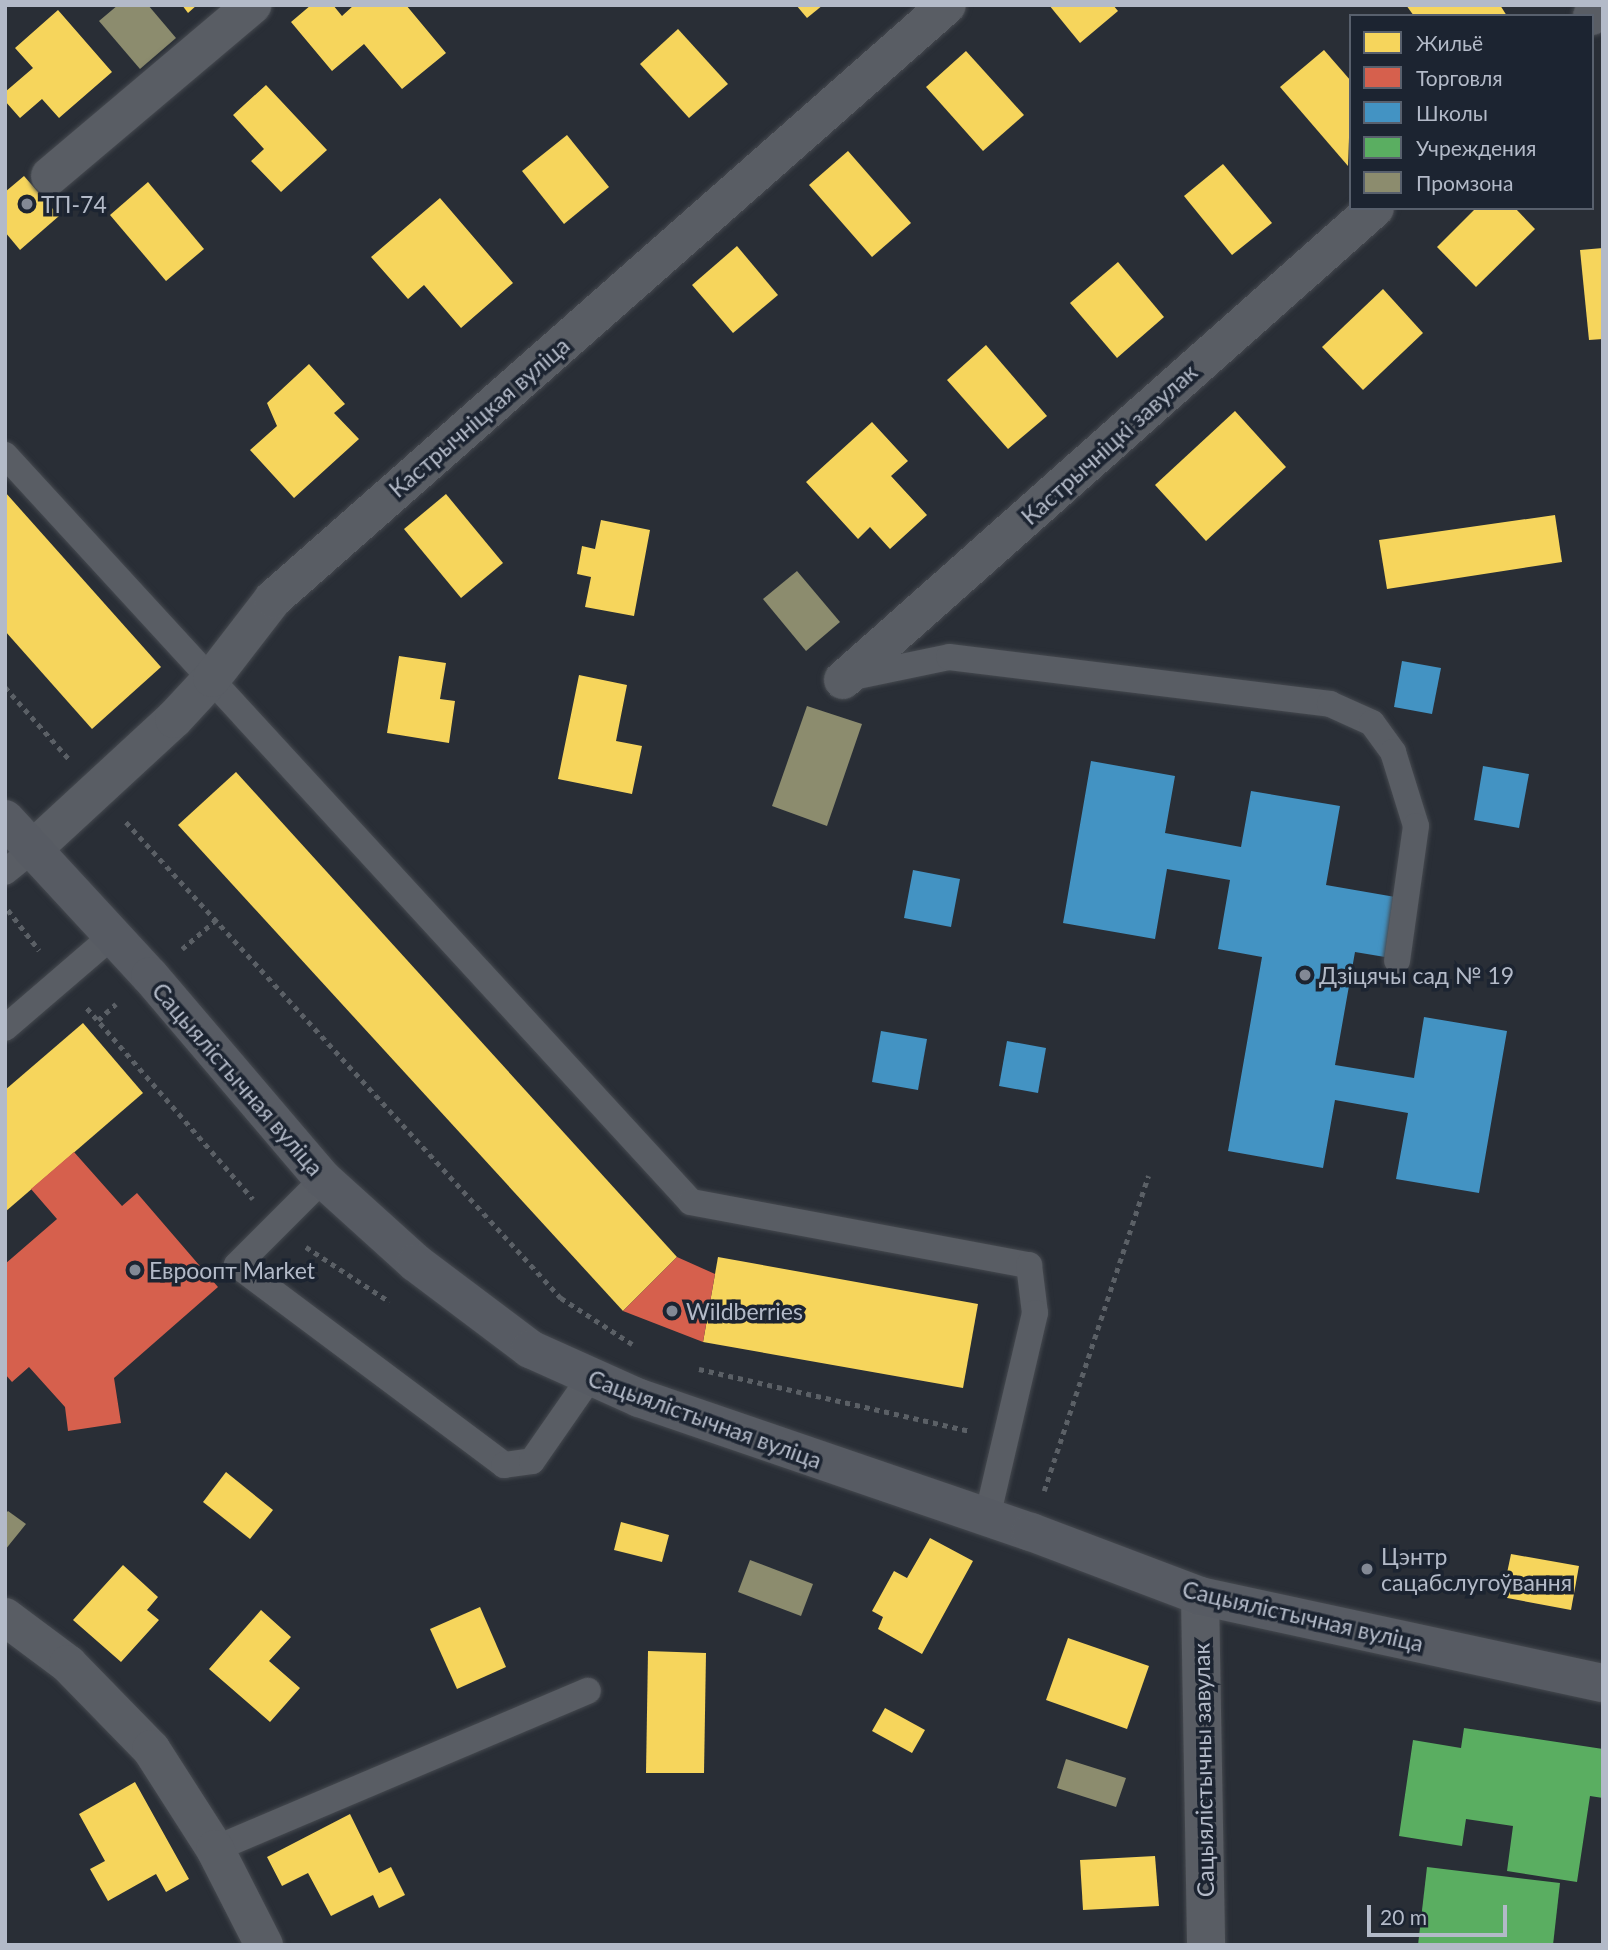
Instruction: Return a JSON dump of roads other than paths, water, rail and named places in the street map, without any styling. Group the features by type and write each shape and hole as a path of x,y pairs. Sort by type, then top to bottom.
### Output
{"main road":[{"name":"Сацыялістычная вуліца","path":"5,819 19,861 111,936 323,1179 416,1263 530,1349 589,1379 1031,1532 1200,1596 1603,1683"}],"street":[{"path":"50,176 253,5"},
{"name":"Кастрычніцкая вуліца","path":"19,861 97,790 212,678 273,599 947,5"},
{"name":"Кастрычніцкі завулак","path":"843,680 1373,210"},
{"name":"Сацыялістычны завулак","path":"1200,1596 1206,1945"},
{"path":"5,1617 68,1664 151,1749 215,1849 264,1945"}],"lane":[{"path":"5,455 691,1202 1029,1265 1035,1313 1008,1440 987,1518"},
{"path":"843,680 949,657 1330,704 1372,723 1393,752 1416,826 1397,961"},
{"path":"5,1028 111,936"},
{"path":"323,1179 237,1265 504,1465 532,1461 589,1379"},
{"path":"215,1849 589,1691"}],"place":[{"name":"ТП-74","path":"27,204"},
{"name":"Дзіцячы сад № 19","path":"1305,975"},
{"name":"Евроопт Market","path":"135,1270"},
{"name":"Wildberries","path":"672,1311"},
{"name":"Цэнтр сацабслугоўвання","path":"1367,1569"}]}
